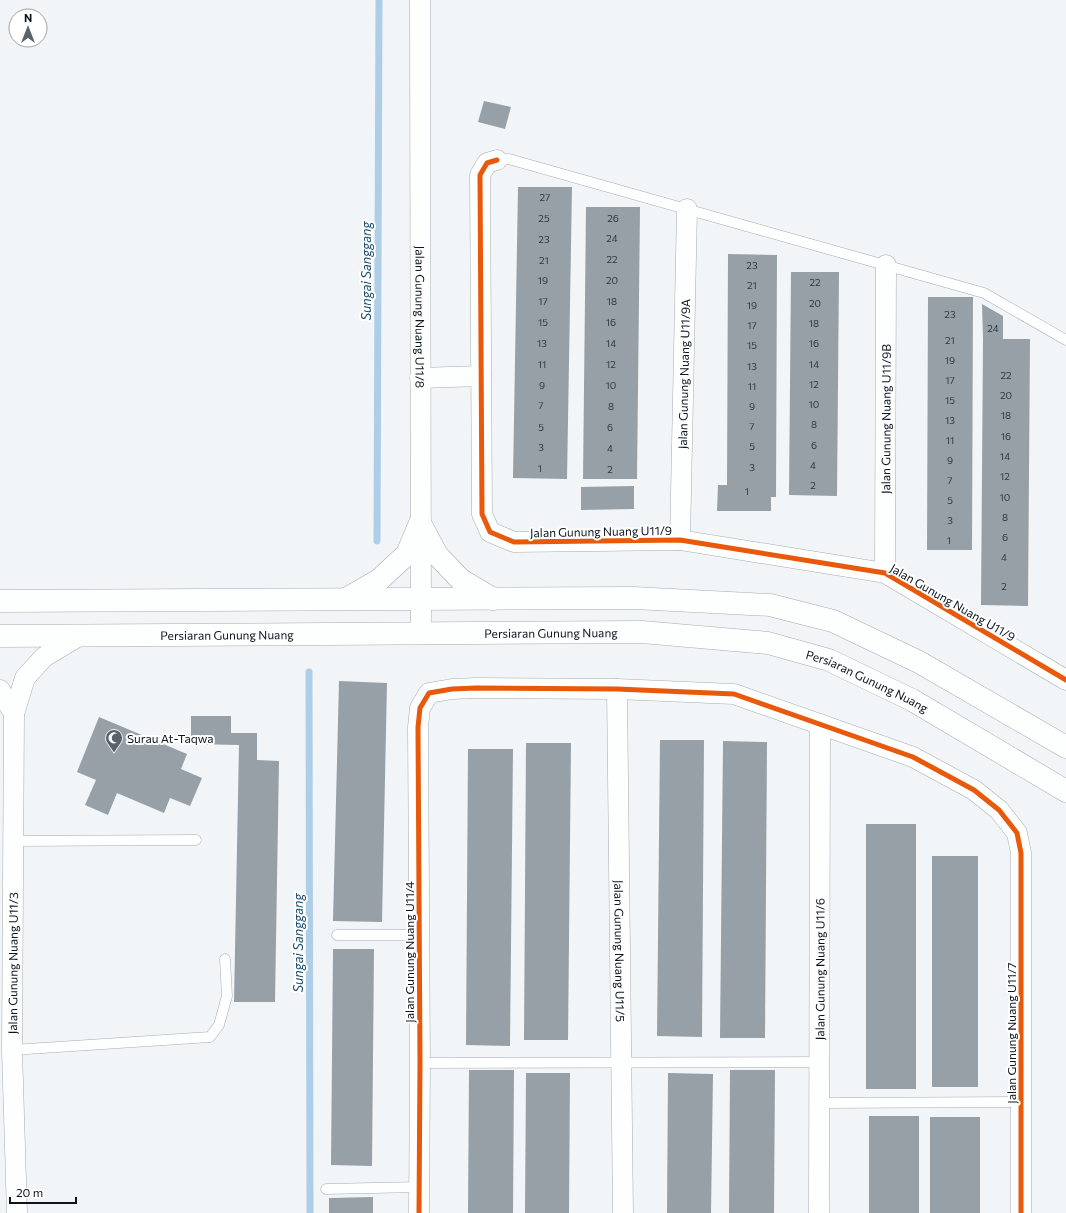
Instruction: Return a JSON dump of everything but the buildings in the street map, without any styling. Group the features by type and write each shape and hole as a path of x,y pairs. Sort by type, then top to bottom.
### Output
{"street":[{"name":"Jalan Gunung Nuang U11/8","path":"420,0 420,633"},
{"name":"Jalan Gunung Nuang U11/9","path":"497,160 487,163 480,175 482,514 490,532 514,542 680,540 885,573 1066,680"},
{"name":"Jalan Gunung Nuang U11/9A","path":"680,540 687,209"},
{"name":"Jalan Gunung Nuang U11/9B","path":"885,573 886,265"},
{"path":"420,378 481,376"},
{"path":"420,523 437,555 461,580 493,599"},
{"path":"345,600 379,580 407,554 420,523"},
{"path":"0,601 634,598 770,605 833,621 920,662 1066,747"},
{"name":"Persiaran Gunung Nuang","path":"0,636 642,632 768,643 829,660 912,700 1066,791"},
{"name":"Jalan Gunung Nuang U11/3","path":"17,1213 12,1050 14,714 25,678 44,657 80,636"},
{"name":"Jalan Gunung Nuang U11/7","path":"429,693 452,689 616,689 734,694 913,757 974,790 999,810 1017,833 1021,854 1021,1213"},
{"name":"Jalan Gunung Nuang U11/5","path":"616,689 623,1213"},
{"path":"0,690 14,714"},
{"name":"Jalan Gunung Nuang U11/4","path":"419,1213 420,1063 418,727 420,708 429,693"},
{"name":"Jalan Gunung Nuang U11/6","path":"819,1213 820,724"}],"lane":[{"path":"497,160 509,159 984,293 1066,340"},
{"path":"13,841 196,840"},
{"path":"337,935 419,935"},
{"path":"12,1050 210,1037 219,1025 228,996 224,959"},
{"path":"420,1063 820,1062"},
{"path":"819,1104 1021,1102"},
{"path":"326,1189 419,1187"}],"waterway":[{"name":"Sungai Sanggang","path":"377,541 379,0"},
{"name":"Sungai Sanggang","path":"309,672 310,1213"}],"cycle path":[{"path":"497,160 487,163 480,175 482,514 490,532 514,542 680,540 885,573 1066,680"},
{"path":"419,1213 420,1063 418,727 420,708 429,693 452,689 476,688 617,689 734,694 913,757 974,790 999,810 1017,833 1021,853 1021,1213"}],"place":[{"name":"Surau At-Taqwa","path":"114,753"}]}
